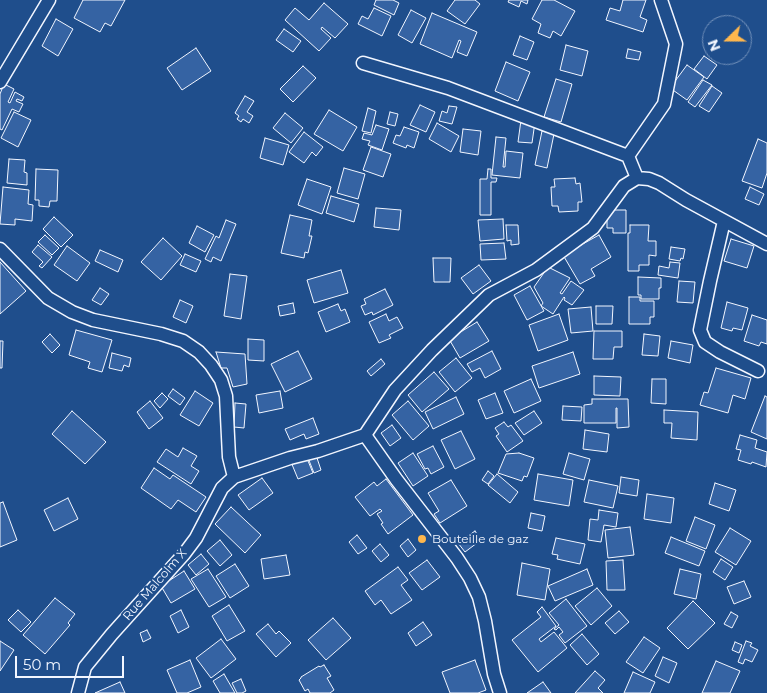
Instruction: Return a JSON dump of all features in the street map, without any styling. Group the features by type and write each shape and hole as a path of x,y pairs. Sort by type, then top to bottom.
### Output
{"street":[{"path":"0,82 49,0"},
{"path":"628,156 664,104 676,44 661,0"},
{"path":"363,62 448,88 628,156 638,178"},
{"path":"0,249 48,298 72,312 93,320 161,334 183,341 199,352 221,380 226,396 229,457 234,477 365,435 395,390 432,350 489,295 536,270 593,228 624,186 638,178 649,179 659,183 686,200 767,244"},
{"path":"724,221 700,330 705,342 720,352 758,370"},
{"path":"365,435 470,578 479,597 494,674 500,693"},
{"name":"Rue Malcolm X","path":"78,693 85,667 184,554 196,538 222,488 234,477"}],"building":[{"path":"83,0 125,0 111,26 105,23 100,32 74,18"},
{"path":"376,0 393,0 399,3 394,15 374,5"},
{"path":"455,0 475,0 480,4 465,24 447,11"},
{"path":"509,0 528,0 527,4 521,1 519,7 508,2"},
{"path":"542,0 554,0 575,11 561,36 553,31 550,38 538,33 541,24 532,19"},
{"path":"623,0 646,0 640,17 647,20 643,32 606,20 610,8 620,11"},
{"path":"324,3 348,24 335,38 322,27 321,29 331,38 319,51 285,20 295,8 309,20"},
{"path":"374,8 391,16 382,36 358,24 362,16 368,19"},
{"path":"411,10 426,18 412,43 398,35"},
{"path":"432,13 477,32 467,56 457,52 461,41 459,40 452,58 420,44"},
{"path":"56,19 73,29 58,56 42,46"},
{"path":"284,29 301,41 293,52 276,40"},
{"path":"520,36 534,42 527,60 513,55"},
{"path":"566,45 588,51 582,76 560,70"},
{"path":"196,48 211,71 182,90 167,68"},
{"path":"628,49 641,52 639,60 626,58"},
{"path":"702,59 702,65 717,65 707,79 694,69"},
{"path":"506,62 530,72 518,101 495,91"},
{"path":"687,65 704,77 687,100 670,88"},
{"path":"303,66 316,78 293,102 280,89"},
{"path":"556,79 572,84 561,122 544,117"},
{"path":"703,80 712,85 695,107 688,102"},
{"path":"4,84 14,89 8,102 10,103 15,92 24,97 22,101 17,99 16,101 23,104 19,112 12,109 2,130 0,129 0,94"},
{"path":"712,86 722,93 709,112 699,106"},
{"path":"245,96 254,101 247,112 253,116 249,123 243,119 241,122 237,119 239,116 235,113"},
{"path":"420,105 435,112 426,132 410,125"},
{"path":"449,106 457,107 452,124 439,121 442,111 447,113"},
{"path":"368,108 376,111 371,133 362,131"},
{"path":"329,110 357,127 343,151 314,134"},
{"path":"14,112 31,120 18,147 1,138"},
{"path":"390,112 398,114 395,126 387,124"},
{"path":"285,113 303,128 291,143 273,128"},
{"path":"521,120 535,122 532,143 518,142"},
{"path":"437,123 459,136 451,152 429,139"},
{"path":"376,125 389,129 382,150 368,145 370,141 362,139 364,133 372,135"},
{"path":"404,127 419,132 414,148 407,145 406,148 393,143 396,135 400,136"},
{"path":"463,129 481,131 478,155 460,152"},
{"path":"542,131 554,134 547,168 535,165"},
{"path":"304,132 323,147 316,156 312,152 304,163 289,152"},
{"path":"496,137 506,138 503,167 505,167 506,151 523,153 520,178 492,175"},
{"path":"265,138 289,145 283,165 260,158"},
{"path":"758,139 767,143 767,173 762,188 742,181"},
{"path":"371,147 391,154 383,177 363,170"},
{"path":"9,159 25,160 24,172 27,173 27,185 7,183"},
{"path":"344,168 365,174 358,199 337,193"},
{"path":"36,169 58,170 57,201 50,201 49,207 39,206 39,200 35,200"},
{"path":"488,169 491,169 491,178 497,178 496,182 491,182 491,215 480,215 480,179 487,179"},
{"path":"575,178 576,184 580,183 582,202 578,202 578,211 559,212 558,206 552,206 551,187 555,187 554,179"},
{"path":"307,179 331,187 322,214 298,205"},
{"path":"3,187 29,190 28,204 33,205 32,221 15,219 15,225 0,224"},
{"path":"750,187 764,194 759,205 745,199"},
{"path":"331,196 359,204 354,222 326,213"},
{"path":"376,208 401,210 399,230 374,227"},
{"path":"607,210 626,210 626,233 613,233 613,228 607,228"},
{"path":"290,215 312,220 309,236 312,236 308,253 305,252 304,258 281,253"},
{"path":"54,217 73,235 61,247 43,229"},
{"path":"503,219 504,239 480,241 478,220"},
{"path":"226,220 236,224 221,261 213,257 211,262 205,259 216,236 219,238"},
{"path":"506,225 518,225 519,244 511,245 511,240 507,241"},
{"path":"630,225 649,225 648,241 656,241 656,256 649,255 649,265 639,265 639,271 628,271 628,233 630,233"},
{"path":"197,226 214,235 205,252 189,243"},
{"path":"45,235 59,248 52,255 38,242"},
{"path":"599,235 611,257 591,269 595,276 580,284 563,255"},
{"path":"163,238 182,256 161,280 141,262"},
{"path":"731,239 754,246 747,268 724,261"},
{"path":"504,243 506,259 481,260 480,244"},
{"path":"38,245 52,257 42,268 39,266 43,262 32,252"},
{"path":"67,246 90,263 77,281 54,265"},
{"path":"671,247 685,249 683,259 681,258 680,261 669,259"},
{"path":"100,250 123,260 118,272 95,261"},
{"path":"185,254 201,261 196,272 180,265"},
{"path":"433,258 451,258 450,282 434,282"},
{"path":"0,262 26,291 0,314"},
{"path":"670,262 680,263 678,278 658,275 659,266 669,268"},
{"path":"479,265 491,281 473,294 461,278"},
{"path":"548,267 570,278 560,293 562,294 571,281 584,290 572,305 564,300 564,297 553,314 541,306 543,303 534,287"},
{"path":"341,270 348,293 314,303 307,280"},
{"path":"230,274 247,276 241,319 224,316"},
{"path":"638,277 661,278 659,299 641,299 641,295 638,295"},
{"path":"679,281 695,282 693,303 677,302"},
{"path":"530,286 544,311 527,320 514,295"},
{"path":"100,288 109,294 101,305 92,300"},
{"path":"385,289 393,305 373,315 372,312 365,315 361,306 366,304 364,299"},
{"path":"629,297 640,297 640,301 654,301 654,317 650,317 650,324 629,324"},
{"path":"180,300 193,306 186,323 173,317"},
{"path":"727,302 748,308 742,330 733,328 732,331 721,328"},
{"path":"293,303 295,313 280,316 278,306"},
{"path":"338,304 341,311 345,309 350,322 326,332 318,312"},
{"path":"596,306 613,306 612,324 596,324"},
{"path":"591,307 593,331 571,333 568,309"},
{"path":"386,314 389,321 397,317 403,328 389,335 391,338 379,343 369,322"},
{"path":"559,314 568,340 538,351 529,325"},
{"path":"752,315 767,320 767,344 761,342 759,346 744,341"},
{"path":"477,322 489,341 460,358 449,339"},
{"path":"76,330 112,340 102,372 88,368 90,362 69,355"},
{"path":"594,331 622,331 622,347 614,347 613,359 593,359"},
{"path":"50,334 60,345 52,353 42,342"},
{"path":"644,334 660,336 658,356 642,355"},
{"path":"248,339 264,340 264,361 248,360"},
{"path":"0,341 3,341 2,368 0,368"},
{"path":"671,341 693,345 690,363 668,358"},
{"path":"298,351 312,379 285,392 271,364"},
{"path":"492,351 501,369 485,378 480,368 472,372 467,364"},
{"path":"216,352 245,354 247,384 233,387 227,368 221,368"},
{"path":"573,352 580,374 539,388 532,366"},
{"path":"112,353 131,358 129,367 124,365 122,371 109,368"},
{"path":"456,358 472,378 455,392 439,372"},
{"path":"381,359 385,364 371,376 367,371"},
{"path":"716,368 751,378 745,399 733,395 728,413 700,405 704,392 708,393"},
{"path":"434,372 449,389 422,412 408,395"},
{"path":"594,376 621,377 620,396 594,395"},
{"path":"531,379 541,401 514,413 504,391"},
{"path":"652,379 666,379 666,404 651,403"},
{"path":"173,389 185,398 180,405 168,396"},
{"path":"195,391 213,403 199,426 180,415"},
{"path":"280,391 283,408 259,413 256,395"},
{"path":"162,393 168,399 160,408 154,401"},
{"path":"495,393 503,413 486,419 478,400"},
{"path":"765,396 767,397 767,439 751,432"},
{"path":"456,397 464,414 433,429 425,412"},
{"path":"592,399 628,399 629,427 617,428 617,408 616,423 584,423 584,405 592,404"},
{"path":"150,401 163,418 149,429 137,412"},
{"path":"408,401 429,426 413,440 392,415"},
{"path":"235,403 246,404 244,428 234,427"},
{"path":"563,406 582,407 581,421 562,420"},
{"path":"664,410 698,412 697,440 671,438 672,423 664,423"},
{"path":"72,411 106,442 85,464 52,434"},
{"path":"534,411 542,423 524,435 515,423"},
{"path":"313,418 319,434 306,439 304,434 290,440 285,429"},
{"path":"504,422 508,427 511,425 523,441 507,452 496,436 499,434 495,428"},
{"path":"392,425 401,438 390,446 381,433"},
{"path":"585,430 609,434 607,452 583,449"},
{"path":"461,431 475,459 455,469 441,440"},
{"path":"740,435 757,440 755,448 767,452 766,467 738,460 741,450 736,449"},
{"path":"433,446 444,467 431,474 428,468 425,469 417,454"},
{"path":"183,448 197,456 191,466 199,471 191,484 157,462 166,449 178,457"},
{"path":"413,453 428,476 413,486 398,463"},
{"path":"519,453 534,458 527,477 524,476 522,481 498,473 506,454"},
{"path":"569,453 590,459 584,480 563,474"},
{"path":"316,455 321,470 314,473 308,458"},
{"path":"306,456 313,473 298,479 291,462"},
{"path":"154,468 170,479 173,475 206,497 196,512 178,500 171,509 141,488"},
{"path":"488,471 494,476 488,484 482,480"},
{"path":"497,474 518,492 510,503 488,485"},
{"path":"538,474 573,480 569,506 534,500"},
{"path":"621,477 639,480 637,496 619,493"},
{"path":"262,478 273,493 249,510 238,495"},
{"path":"386,479 413,515 388,534 377,514 382,511 380,509 370,516 355,497 374,482 377,486"},
{"path":"451,480 467,506 440,523 434,514 439,511 428,493"},
{"path":"589,480 618,486 613,508 584,502"},
{"path":"715,483 736,490 729,511 709,504"},
{"path":"647,494 674,498 671,523 644,519"},
{"path":"68,498 78,519 54,531 44,510"},
{"path":"3,502 17,540 0,547 0,503"},
{"path":"231,507 261,535 245,553 215,524"},
{"path":"599,510 618,513 616,527 604,525 601,542 588,540 590,519 598,520"},
{"path":"531,513 545,516 542,531 528,528"},
{"path":"695,517 715,525 706,549 686,541"},
{"path":"630,527 634,555 608,558 605,530"},
{"path":"730,528 751,541 736,565 715,552"},
{"path":"475,531 481,540 465,552 458,543"},
{"path":"357,535 367,548 358,554 349,542"},
{"path":"671,537 705,551 699,566 665,553"},
{"path":"556,538 585,544 580,564 557,559 558,555 552,554"},
{"path":"408,539 416,550 408,557 400,546"},
{"path":"220,540 232,555 220,566 207,551"},
{"path":"380,544 389,555 381,562 372,551"},
{"path":"201,554 209,564 196,575 188,565"},
{"path":"286,555 290,575 264,579 261,559"},
{"path":"721,559 733,567 725,580 713,572"},
{"path":"427,560 440,577 422,590 409,573"},
{"path":"623,560 625,590 607,590 606,561"},
{"path":"522,563 550,569 545,600 517,595"},
{"path":"235,564 249,586 230,598 216,576"},
{"path":"398,567 408,580 401,585 412,600 391,614 381,600 375,605 365,591"},
{"path":"208,569 226,597 209,607 191,579"},
{"path":"587,569 593,585 555,601 548,586"},
{"path":"680,569 701,574 696,599 674,594"},
{"path":"184,571 195,589 171,603 161,586"},
{"path":"744,581 751,597 734,604 727,587"},
{"path":"597,588 612,606 591,625 575,606"},
{"path":"55,598 75,614 68,623 70,625 45,654 23,635"},
{"path":"566,599 587,626 565,643 559,635 563,632 559,627 556,630 554,629 559,625 549,613"},
{"path":"693,601 715,623 688,649 667,628"},
{"path":"229,605 245,631 227,641 212,616"},
{"path":"542,607 556,626 539,639 541,642 554,632 567,648 538,672 512,640 541,617 537,612"},
{"path":"18,610 31,622 21,632 8,620"},
{"path":"181,610 189,627 178,633 170,616"},
{"path":"619,611 629,622 615,634 605,623"},
{"path":"731,612 738,616 732,628 724,624"},
{"path":"333,618 351,638 326,660 308,640"},
{"path":"423,622 432,635 416,646 408,633"},
{"path":"268,624 276,634 279,631 291,643 276,657 256,634"},
{"path":"147,630 151,638 143,642 140,633"},
{"path":"582,634 599,654 587,665 570,645"},
{"path":"644,637 660,648 643,673 626,662"},
{"path":"221,639 236,659 211,678 196,658"},
{"path":"0,641 14,650 0,671"},
{"path":"746,641 752,643 750,646 758,650 752,662 745,659 743,664 738,662"},
{"path":"735,642 742,645 739,653 732,650"},
{"path":"663,657 677,663 669,683 655,676"},
{"path":"190,660 201,687 187,693 177,693 167,670"},
{"path":"475,660 486,690 478,693 450,693 442,672"},
{"path":"716,661 740,671 730,693 702,693"},
{"path":"324,665 331,676 327,678 334,690 330,693 310,693 308,689 305,691 299,680 301,677"},
{"path":"595,671 605,680 598,688 603,693 575,693"},
{"path":"633,672 655,682 650,693 624,693"},
{"path":"224,674 235,693 220,693 213,681"},
{"path":"241,679 246,691 237,693 232,683"},
{"path":"120,682 125,693 95,693"},
{"path":"543,682 551,693 527,693"}],"place":[{"name":"Bouteille de gaz","path":"422,539"}]}
